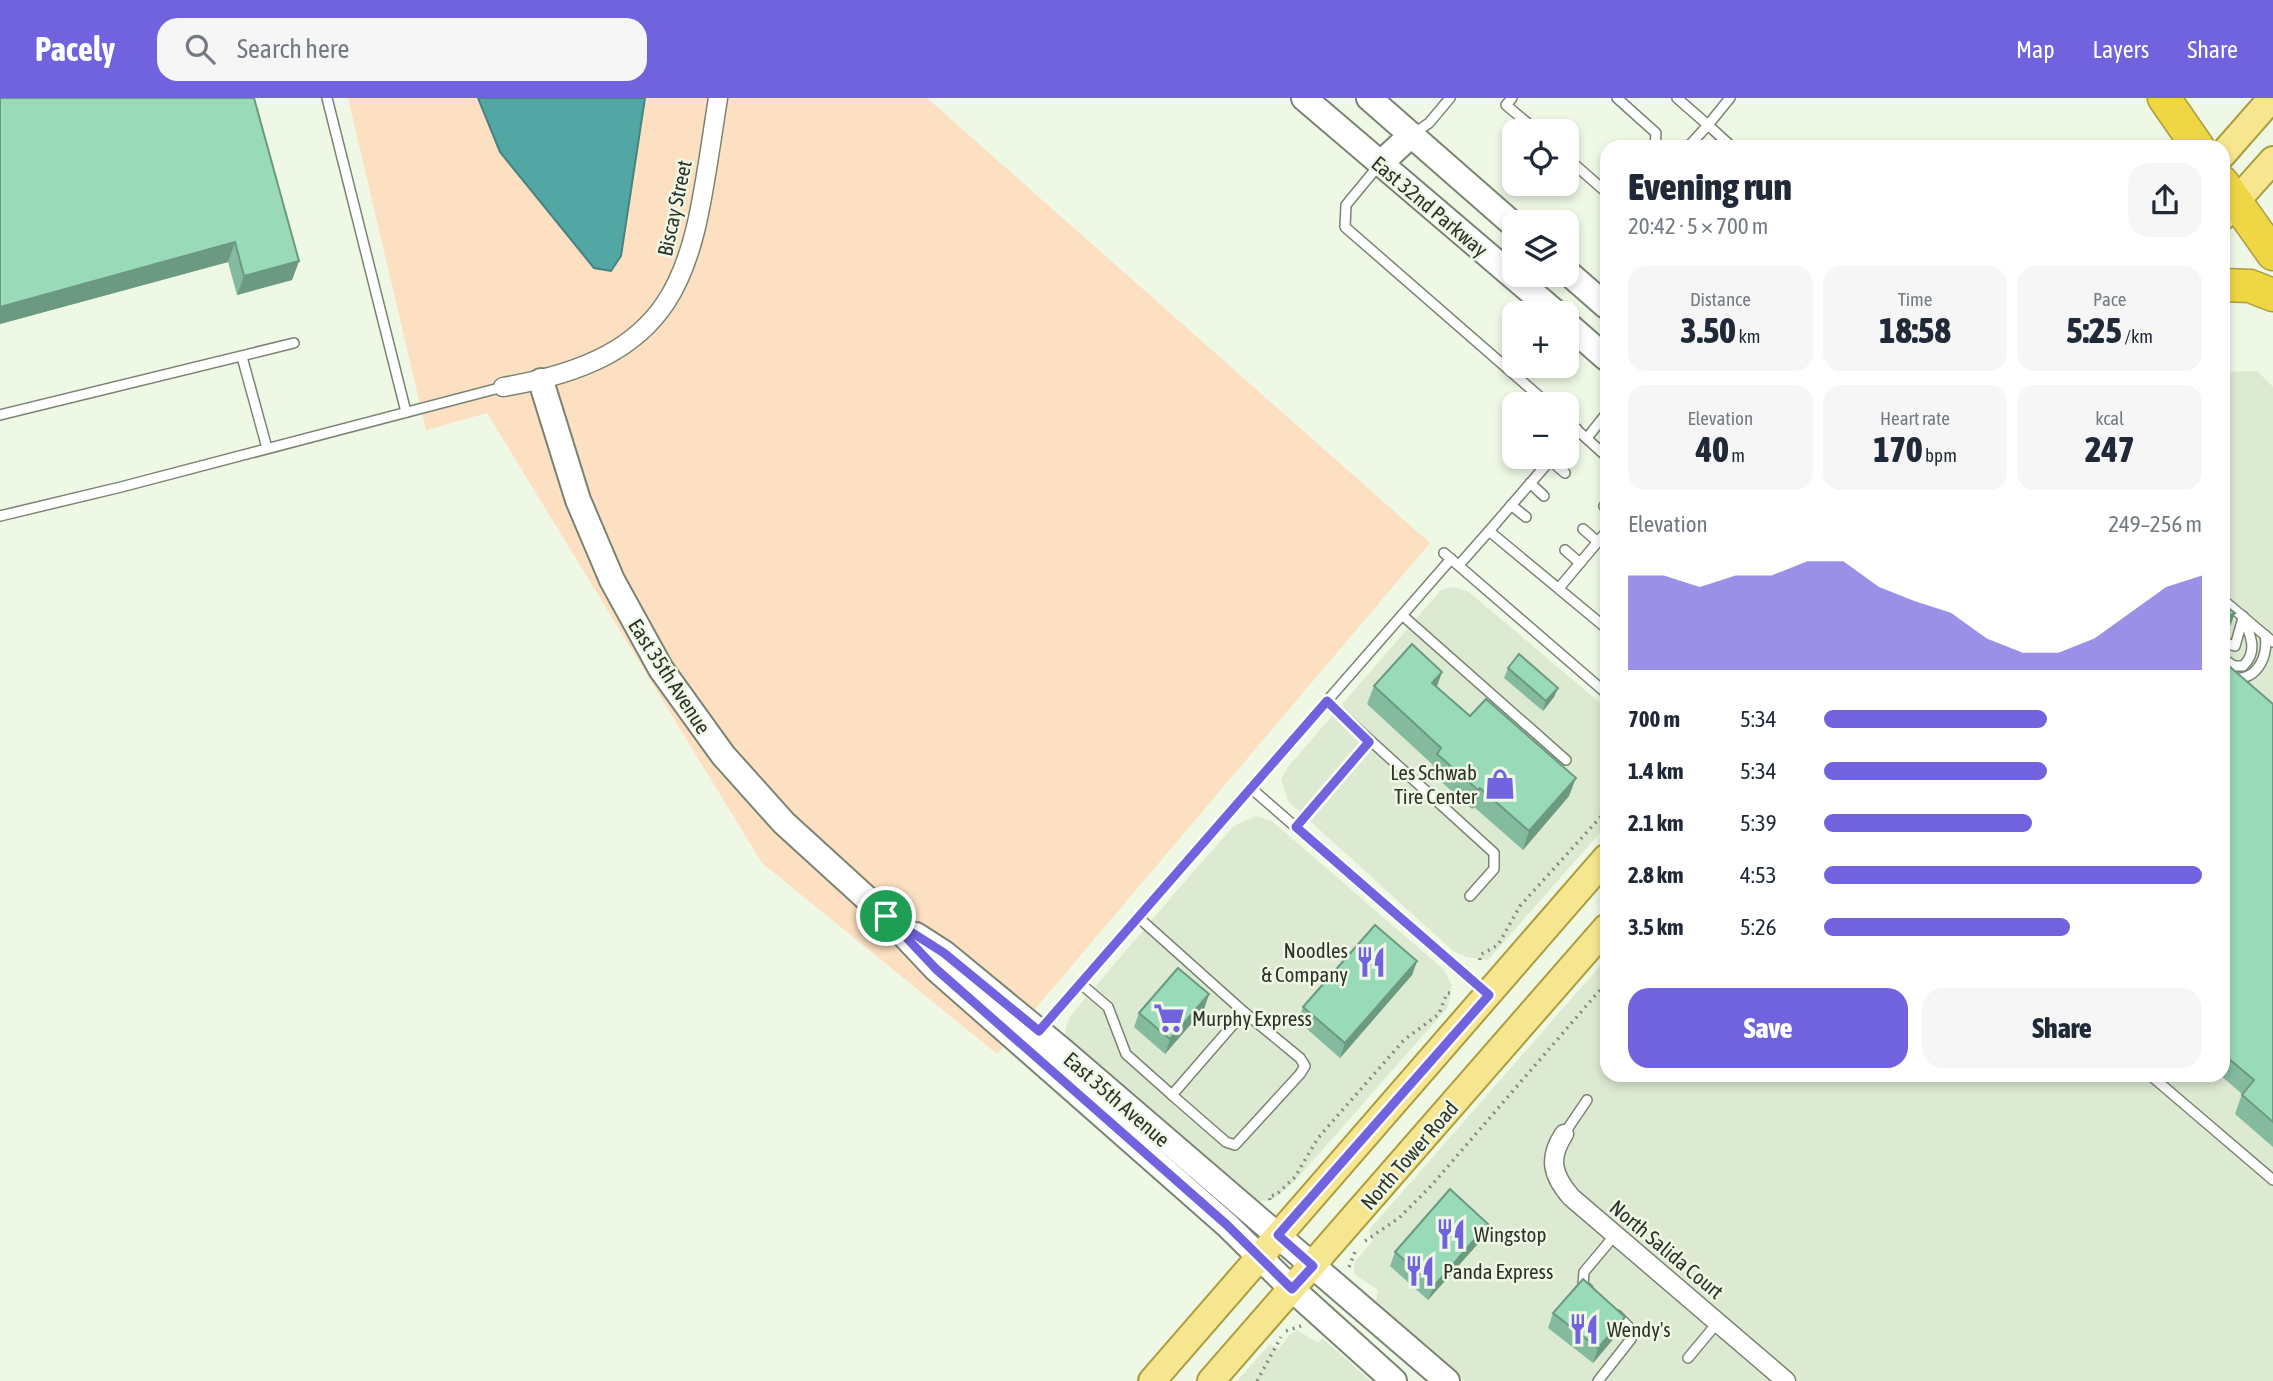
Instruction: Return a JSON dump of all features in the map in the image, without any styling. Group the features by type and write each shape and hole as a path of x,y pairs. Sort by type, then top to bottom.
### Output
{"highway":[{"path":"2164,98 2193,140"},
{"path":"2230,204 2273,254"},
{"path":"2230,285 2250,286 2273,295"}],"main road":[{"path":"2230,146 2272,98"},
{"path":"2230,197 2273,160"},
{"path":"1152,1381 1489,995 1600,863"},
{"name":"North Tower Road","path":"1211,1381 1600,935"}],"street":[{"name":"Biscay Street","path":"503,387 541,380 594,361 621,346 654,317 676,289 697,230 718,98"},
{"name":"East 32nd Parkway","path":"1304,98 1542,301"},
{"name":"East 32nd Parkway","path":"1369,98 1502,215"},
{"path":"1380,164 1411,135"},
{"path":"1579,282 1600,301"},
{"path":"1579,334 1600,353"},
{"name":"East 35th Avenue","path":"541,380 578,500 633,623 694,717 750,786 784,823 886,916 936,969 1032,1039 1278,1235 1447,1381"},
{"name":"East 35th Avenue","path":"1032,1039 1259,1258 1394,1381"},
{"name":"North Salida Court","path":"1564,1134 1555,1148 1553,1159 1563,1187 1786,1381"}],"lane":[{"path":"327,98 406,412"},
{"path":"1411,135 1429,123 1450,98"},
{"path":"1617,98 1656,133 1656,140"},
{"path":"1677,98 1724,140"},
{"path":"1694,140 1730,98"},
{"path":"1509,101 1526,119"},
{"path":"1380,164 1346,205 1345,227 1534,392"},
{"path":"1579,167 1600,184"},
{"path":"0,415 294,343"},
{"path":"242,357 267,448"},
{"path":"0,516 503,387"},
{"path":"1587,438 1600,422"},
{"path":"1579,431 1600,450"},
{"path":"1032,1039 1451,559 1489,531 1542,469"},
{"path":"1561,469 1565,473"},
{"path":"1530,483 1544,496"},
{"path":"1511,505 1526,517"},
{"path":"1583,529 1598,542"},
{"path":"1489,531 1600,623"},
{"path":"1559,588 1600,540"},
{"path":"1565,550 1580,563"},
{"path":"1451,559 1600,688"},
{"path":"2230,605 2269,639 2261,667 2250,676 2230,677"},
{"path":"1402,615 1566,760"},
{"path":"2230,644 2235,646 2243,616"},
{"path":"2230,663 2243,666 2250,659 2253,645 2243,616"},
{"path":"1327,701 1494,853 1494,869 1470,896"},
{"path":"1296,827 1369,742"},
{"path":"1252,789 1489,995"},
{"path":"1081,984 1108,1007 1126,1054 1226,1142 1235,1145 1300,1074 1305,1066 1300,1058 1139,918"},
{"path":"1171,1095 1244,1012"},
{"path":"2158,1082 2273,1180"},
{"path":"1564,1134 1587,1100"},
{"path":"1593,1293 1583,1285 1584,1272 1615,1235"},
{"path":"1600,1379 1631,1339 1630,1328 1612,1310"},
{"path":"1688,1358 1718,1322"}],"path":[{"path":"1480,960 1480,955 1498,944 1520,906 1600,818"},
{"path":"1346,1272 1349,1271 1348,1264 1356,1251 1424,1193 1600,990"},
{"path":"1269,1199 1269,1196 1276,1195 1295,1177 1318,1138 1404,1040 1439,1014 1447,993 1451,993"},
{"path":"1257,1381 1285,1332 1292,1327 1301,1326 1302,1322"}],"shaded area":[{"path":"348,98 927,98 1430,543 997,1054 762,863 487,413 426,430"},
{"path":"2257,371 2273,387 2273,1381 1465,1381 1376,1302 1378,1290 1354,1274 1354,1263 1372,1241 1369,1230 1600,966 1600,1082 2230,1082 2230,372"},
{"path":"1453,587 1469,592 1600,703 1600,833 1488,960 1466,957 1452,950 1288,801 1281,779 1287,768 1441,590"},
{"path":"1256,816 1273,822 1443,969 1452,985 1448,1007 1296,1180 1274,1199 1259,1202 1249,1200 1064,1038 1068,1020 1075,1010 1193,872 1234,826"},
{"path":"1297,1330 1318,1343 1322,1338 1371,1381 1237,1381 1270,1344 1279,1349 1289,1335"}],"water":[{"path":"478,98 645,98 621,256 611,271 594,268 500,152"}],"building":[{"path":"0,98 254,98 299,261 244,276 235,242 0,307"},
{"path":"1412,644 1442,672 1432,683 1470,716 1486,699 1576,778 1529,831 1437,754 1441,748 1374,686"},
{"path":"1519,654 1558,688 1546,701 1508,668"},
{"path":"2230,667 2273,704 2273,1122 2242,1095 2254,1080 2230,1060"},
{"path":"1375,925 1417,961 1345,1043 1303,1007"},
{"name":"Murphy Express","path":"1178,968 1209,994 1170,1039 1139,1013"},
{"path":"1450,1189 1488,1224 1434,1286 1395,1252"},
{"path":"1583,1279 1625,1317 1598,1348 1553,1313"}],"place":[{"name":"Les Schwab Tire Center","path":"1500,784"},
{"name":"Noodles & Company","path":"1371,962"},
{"name":"Murphy Express","path":"1169,1018"},
{"name":"Wingstop","path":"1451,1234"},
{"name":"Panda Express","path":"1420,1271"},
{"name":"Wendy's","path":"1584,1329"}],"route":[{"path":"1327,701 1369,742 1296,827 1489,995 1278,1235 1313,1266 1292,1289 1227,1225 936,969 886,916 944,953 1039,1031 1327,701"}]}
